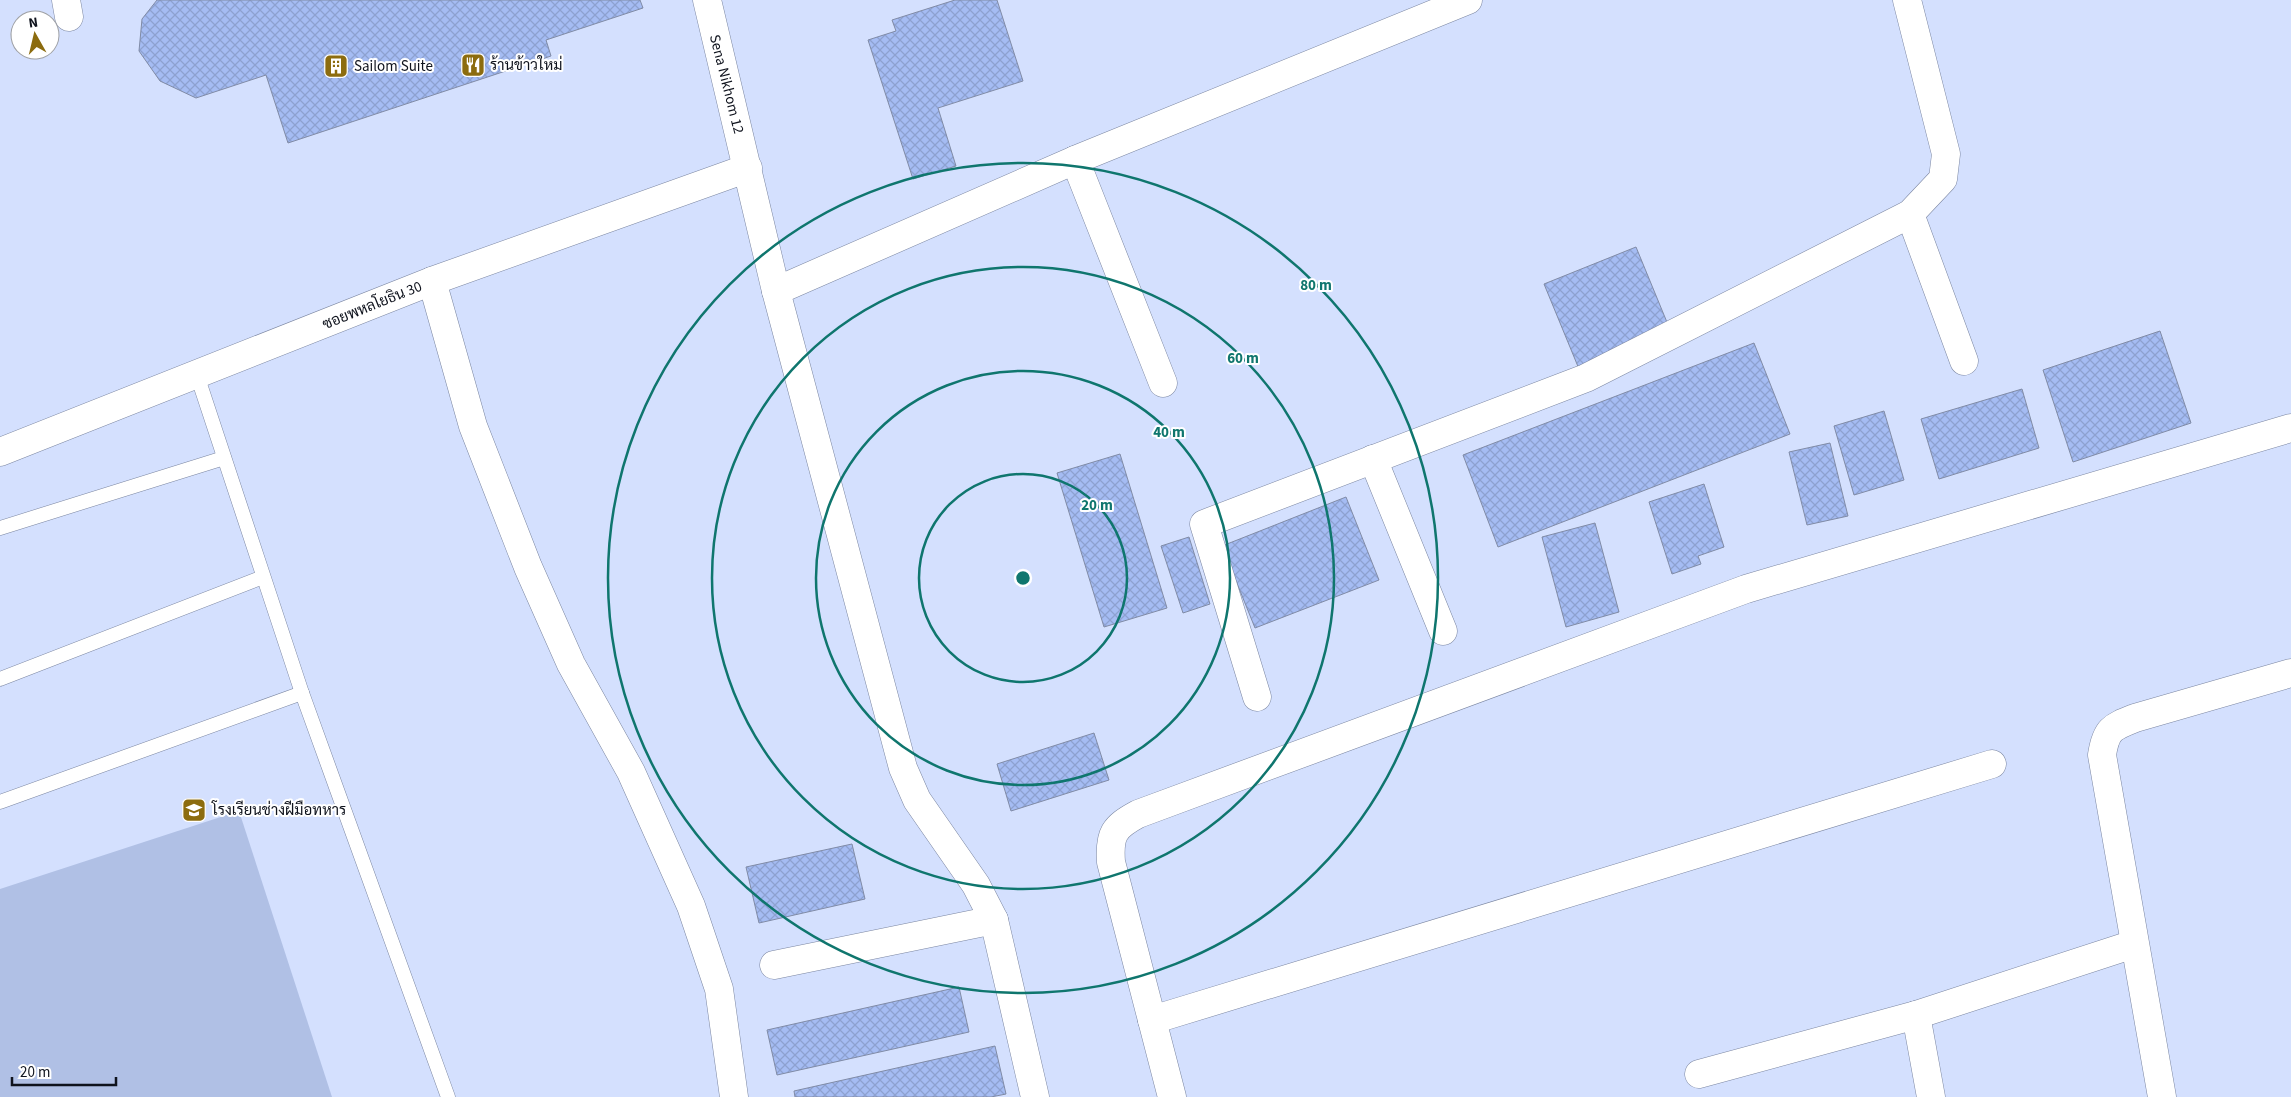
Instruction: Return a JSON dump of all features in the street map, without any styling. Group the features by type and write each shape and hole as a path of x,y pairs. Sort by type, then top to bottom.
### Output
{"street":[{"name":"Sena Nikhom 12","path":"707,0 776,291 903,768 917,800 976,885 994,920 1035,1097"},
{"path":"776,291 1075,160 1468,0"},
{"path":"1257,697 1204,524 1586,378 1910,214 1943,180 1946,154 1907,0"},
{"path":"1075,160 1163,383"},
{"name":"ซอยพหลโยธิน 30","path":"0,452 432,280 748,168"},
{"path":"1910,214 1964,361"},
{"path":"432,280 473,426 528,566 571,664 631,772 691,906 719,989 734,1097"},
{"path":"1172,1097 1111,862 1110,842 1119,825 1138,814 1746,589 2291,428"},
{"path":"1373,459 1443,631"},
{"path":"2162,1097 2102,755 2104,738 2117,725 2135,718 2291,673"},
{"path":"1152,1020 1992,764"},
{"path":"774,965 994,920"},
{"path":"1699,1074 1916,1015 2134,944"},
{"path":"1916,1015 1931,1097"}],"lane":[{"path":"197,375 302,693 448,1097"},
{"path":"0,528 224,458"},
{"path":"0,679 263,577"},
{"path":"1,800 302,693"}],"shaded area":[{"path":"239,811 332,1097 0,1097 0,889"}],"building":[{"name":"Sailom Suite","path":"157,0 640,0 643,8 546,40 551,56 288,143 266,75 196,98 160,81 139,51 142,19"},
{"path":"955,0 997,0 1023,81 938,108 956,166 913,179 868,40 896,31 892,20"},
{"path":"1636,247 1671,332 1579,369 1544,284"},
{"path":"2160,331 2191,423 2073,462 2043,370"},
{"path":"1754,343 1790,434 1498,547 1463,455"},
{"path":"2022,389 2039,448 1939,479 1921,419"},
{"path":"1884,411 1904,480 1854,495 1834,426"},
{"path":"1830,443 1848,516 1807,525 1789,452"},
{"path":"1120,454 1167,608 1104,627 1057,473"},
{"path":"1704,484 1724,547 1698,556 1701,564 1672,574 1649,502"},
{"path":"1346,497 1379,580 1255,628 1222,546"},
{"path":"1595,523 1619,612 1566,627 1542,537"},
{"path":"1189,537 1210,604 1183,613 1161,546"},
{"path":"1094,733 1109,780 1011,811 997,764"},
{"path":"852,844 865,899 759,923 746,867"},
{"path":"959,987 969,1032 777,1075 767,1030"},
{"path":"995,1046 1006,1094 991,1097 795,1097 794,1091"}],"place":[{"name":"ร้านข้าวใหม่","path":"473,65"},
{"name":"Sailom Suite","path":"336,66"},
{"name":"โรงเรียนช่างฝีมือทหาร","path":"194,810"}]}
